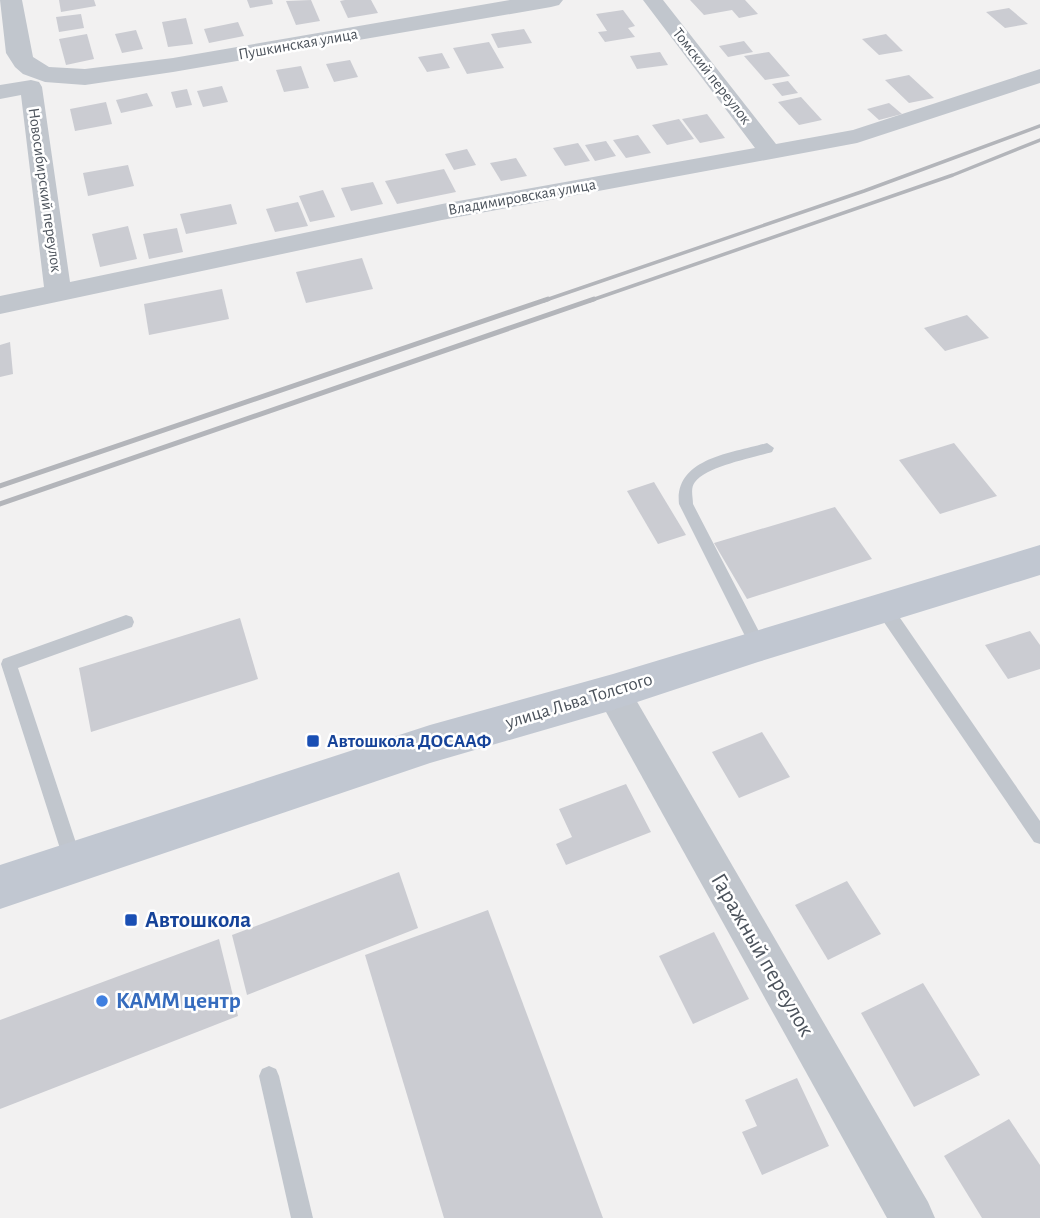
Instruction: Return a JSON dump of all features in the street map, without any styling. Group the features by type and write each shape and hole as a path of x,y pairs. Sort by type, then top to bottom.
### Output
{"main road":[{"name":"улица Льва Толстого","path":"0,887 430,744 613,692 1040,560"}],"street":[{"path":"10,0 18,53 38,80"},
{"name":"Пушкинская улица","path":"0,92 38,80 105,76 551,0"},
{"name":"Томский переулок","path":"653,0 770,151"},
{"name":"Владимировская улица","path":"0,304 442,212 880,130 1040,76"},
{"name":"Новосибирский переулок","path":"38,80 58,292"},
{"name":"Гаражный переулок","path":"613,692 912,1218"}],"lane":[{"path":"758,645 686,504 684,490 689,478 701,470 767,448"},
{"path":"883,607 1040,836"},
{"path":"73,861 9,664 125,622"},
{"path":"269,1076 303,1218"}],"building":[{"path":"59,0 94,0 96,6 61,12"},
{"path":"247,0 272,0 273,4 250,8"},
{"path":"311,0 320,21 296,25 286,1"},
{"path":"371,0 378,13 348,18 340,1"},
{"path":"690,0 745,0 758,14 739,18 732,10 704,15"},
{"path":"1009,8 1028,24 1005,28 986,12"},
{"path":"623,10 635,26 628,28 635,37 605,42 598,32 607,31 596,14"},
{"path":"81,14 84,28 59,32 56,17"},
{"path":"186,18 193,44 168,47 162,22"},
{"path":"238,22 244,36 209,43 204,29"},
{"path":"524,29 532,43 498,48 491,34"},
{"path":"136,30 143,49 122,53 115,34"},
{"path":"87,34 94,59 66,65 59,39"},
{"path":"886,34 903,51 879,55 862,39"},
{"path":"744,41 753,52 728,57 719,46"},
{"path":"489,42 504,68 467,74 453,48"},
{"path":"660,52 668,65 637,69 630,56"},
{"path":"769,52 790,76 765,80 744,56"},
{"path":"442,53 450,68 427,72 418,57"},
{"path":"350,60 358,77 334,82 326,64"},
{"path":"301,66 309,88 284,92 276,70"},
{"path":"909,75 934,98 909,103 885,80"},
{"path":"788,81 798,93 782,96 772,84"},
{"path":"222,86 228,102 203,107 197,91"},
{"path":"187,89 192,105 176,108 171,92"},
{"path":"147,93 153,106 121,113 116,100"},
{"path":"801,97 822,120 799,125 778,102"},
{"path":"106,102 112,124 75,131 70,109"},
{"path":"889,103 902,114 879,120 867,109"},
{"path":"707,114 725,138 700,143 682,119"},
{"path":"679,119 694,139 667,145 652,125"},
{"path":"638,135 651,153 626,158 613,140"},
{"path":"606,141 616,156 595,161 585,145"},
{"path":"578,143 590,161 565,166 553,148"},
{"path":"467,149 476,165 454,170 445,154"},
{"path":"516,158 527,176 501,181 490,163"},
{"path":"128,165 134,186 88,196 83,173"},
{"path":"444,169 456,192 397,204 385,181"},
{"path":"373,182 383,204 351,211 341,188"},
{"path":"323,190 335,217 310,222 299,196"},
{"path":"298,202 308,226 275,232 266,209"},
{"path":"231,204 237,224 186,234 180,214"},
{"path":"128,226 137,259 100,267 92,234"},
{"path":"177,228 183,252 149,259 143,234"},
{"path":"362,258 373,289 306,303 296,272"},
{"path":"222,289 229,319 149,335 144,304"},
{"path":"967,315 989,338 945,351 924,328"},
{"path":"10,342 13,374 0,377 0,345"},
{"path":"954,443 997,496 940,514 899,460"},
{"path":"654,482 686,535 658,544 627,491"},
{"path":"835,507 872,559 747,599 714,543"},
{"path":"240,618 258,679 91,732 79,668"},
{"path":"1030,631 1040,645 1040,669 1008,679 985,645"},
{"path":"762,732 790,777 739,798 712,752"},
{"path":"626,784 651,832 566,865 556,844 572,837 559,809"},
{"path":"399,872 418,928 247,995 232,935"},
{"path":"847,881 881,934 828,960 795,905"},
{"path":"488,910 603,1218 444,1218 365,955"},
{"path":"714,932 749,999 693,1024 659,956"},
{"path":"219,939 238,1016 0,1109 0,1020"},
{"path":"923,983 980,1075 914,1107 861,1013"},
{"path":"797,1078 829,1146 762,1175 742,1132 757,1126 745,1100"},
{"path":"1009,1119 1040,1165 1040,1218 982,1218 944,1156"}],"railway":[{"path":"543,301 864,191 1040,126"},
{"path":"589,301 953,175 1040,140"},
{"path":"0,486 548,299"},
{"path":"0,504 594,299"}],"place":[{"name":"Автошкола ДОСААФ","path":"313,741"},
{"name":"Автошкола","path":"131,920"},
{"name":"KAMM центр","path":"102,1001"}]}
